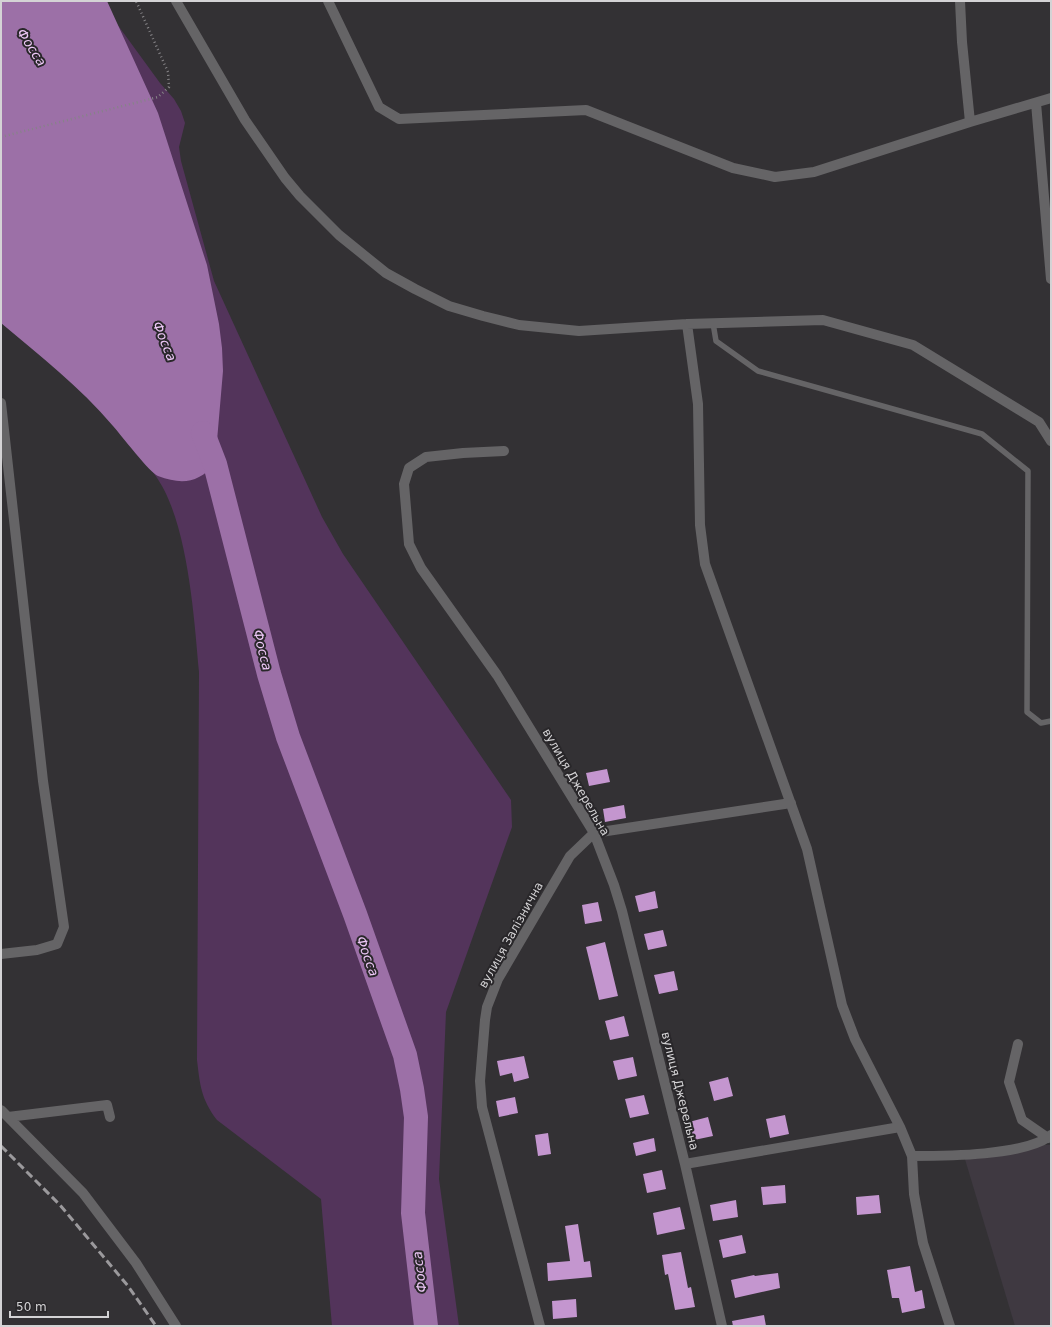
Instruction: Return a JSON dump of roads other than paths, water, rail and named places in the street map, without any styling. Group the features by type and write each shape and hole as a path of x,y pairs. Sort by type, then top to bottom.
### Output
{"street":[{"path":"176,1 245,120 284,178 300,196 339,235 386,273 450,306 519,325 579,331 687,324 823,320 913,345 1039,422 1051,441"},
{"path":"328,1 379,107 399,119 586,110 733,168 775,177 814,172 970,122 1051,98"},
{"path":"960,1 962,42 970,122"},
{"path":"1036,103 1051,279"},
{"path":"687,324 698,404 700,525 705,564 812,868 842,1005 855,1039 900,1127 912,1156 914,1194 923,1243 950,1326"},
{"path":"1,403 43,781 64,927 57,944 37,950 1,954"},
{"name":"вулиця Джерельна","path":"504,451 426,457 409,468 404,484 409,544 421,568 497,675 594,833 618,897 685,1164 722,1326"},
{"path":"594,833 790,803"},
{"name":"вулиця Залізнична","path":"540,1326 482,1107 480,1081 484,1020 487,1007 498,979 570,856 581,843 594,833"},
{"path":"912,1156 964,1156 1006,1150 1036,1145 1050,1136 1022,1120 1009,1082 1018,1044"},
{"path":"5,1114 107,1105 110,1117"},
{"path":"5,1114 83,1193 136,1263 176,1326"},
{"path":"685,1164 900,1127"}],"lane":[{"path":"713,323 716,341 758,371 982,434 1028,471 1027,712 1041,723 1051,722"}],"water":[{"path":"1,1 107,1 158,113 207,265 219,324 222,348 223,371 215,464 196,479 175,481 158,476 154,473 87,398 1,323"}],"waterway":[{"name":"Фосса","path":"203,433 215,464 269,674 288,737 355,914 405,1055 416,1117 413,1213 426,1326"}],"railway":[{"path":"1,1146 60,1205 128,1286 156,1326"}]}
